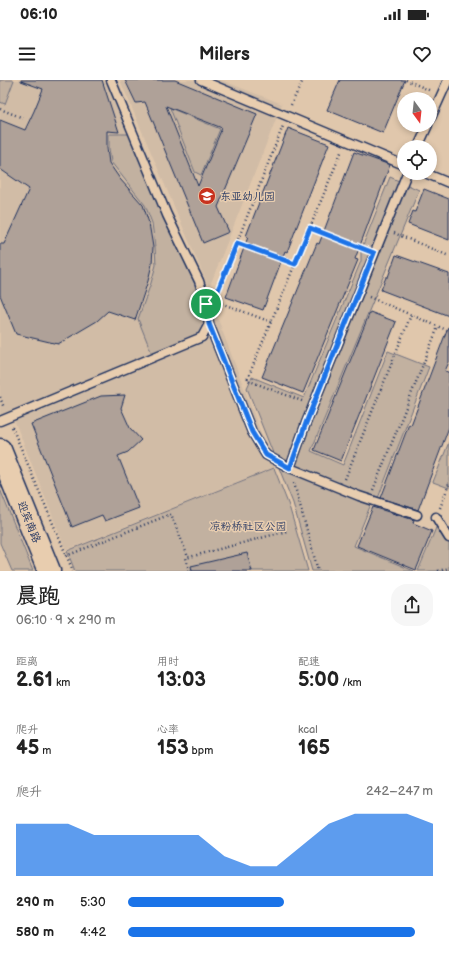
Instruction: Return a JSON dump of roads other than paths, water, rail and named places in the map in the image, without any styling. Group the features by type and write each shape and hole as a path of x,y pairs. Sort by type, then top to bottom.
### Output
{"highway":[{"name":"迎宾南路","path":"0,450 49,571"}],"lane":[{"path":"111,80 167,215 199,281 207,306 209,324 252,432 266,455 290,468 341,489 417,515"},
{"path":"201,80 397,162"},
{"path":"437,104 448,80"},
{"path":"437,178 449,183"},
{"path":"290,468 306,423 404,180"},
{"path":"0,421 202,337 209,324"},
{"path":"436,517 449,538"}],"place":[{"name":"东亚幼儿园","path":"207,196"}],"park label":[{"name":"凉粉桥社区公园","path":"248,526"}]}
